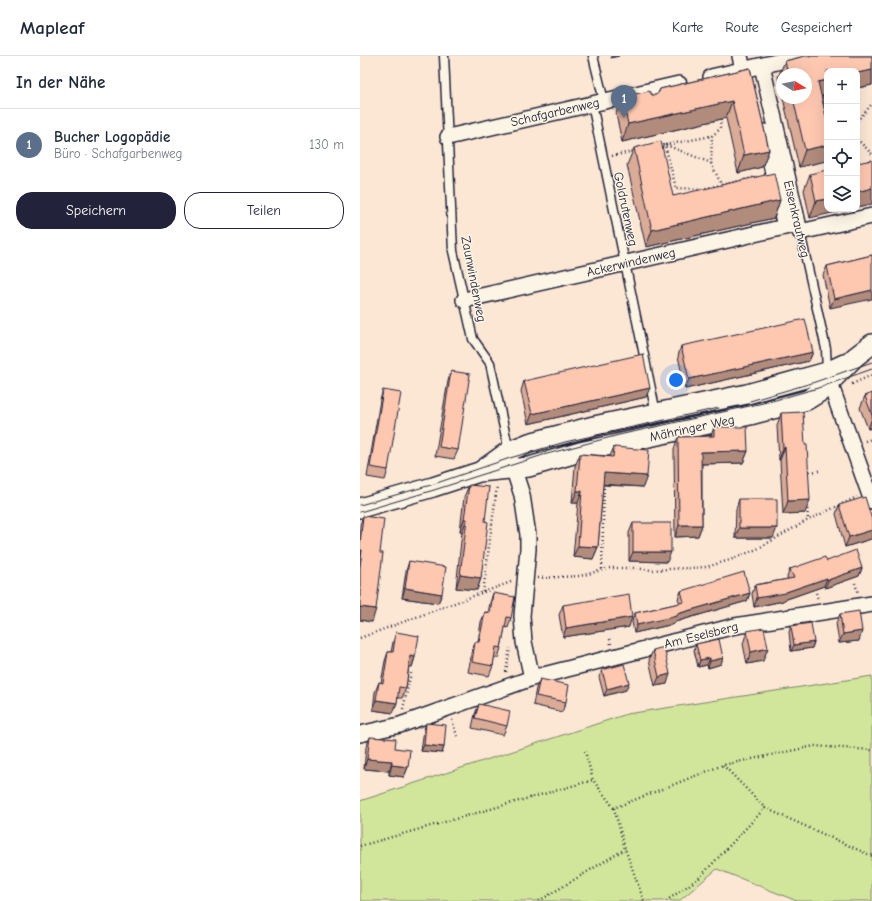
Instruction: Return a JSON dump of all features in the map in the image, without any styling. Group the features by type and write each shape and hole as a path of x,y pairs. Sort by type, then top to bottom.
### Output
{"street":[{"name":"Schafgarbenweg","path":"448,137 598,103 646,96 749,65 803,56"},
{"name":"Eisenkrautweg","path":"749,65 773,174 794,227"},
{"name":"Eisenkrautweg","path":"749,65 794,227"},
{"name":"Ackerwindenweg","path":"464,300 794,227 872,216"},
{"name":"Mähringer Weg","path":"511,460 529,467 605,446 772,410 811,398 820,392 828,378 840,367 872,344"},
{"name":"Mähringer Weg","path":"360,508 425,490 487,476 511,460 529,443 656,413 828,378"},
{"path":"828,378 870,497"},
{"path":"511,460 522,495 527,521 528,549 522,630 532,678"},
{"name":"Am Eselsberg","path":"360,734 400,725 532,678 735,626 872,604"}],"lane":[{"name":"Zaunwindenweg","path":"444,56 453,251 473,339 490,363 511,460"},
{"name":"Goldrutenweg","path":"593,56 603,158 656,413"},
{"name":"Eisenkrautweg","path":"794,227 826,349 828,378"}],"path":[{"path":"819,97 825,104"},
{"path":"860,118 872,104"},
{"path":"657,146 712,136 720,129 721,119"},
{"path":"712,136 711,163 721,184"},
{"path":"858,140 872,154"},
{"path":"665,145 676,188 702,189 773,174"},
{"path":"665,145 711,163"},
{"path":"603,158 642,150"},
{"path":"736,181 737,185"},
{"path":"806,466 806,479"},
{"path":"806,472 819,471"},
{"path":"483,593 497,487 487,476"},
{"path":"602,569 604,478"},
{"path":"360,638 483,593 514,580 580,576 588,575 602,569 620,567 652,570 706,566 730,560 757,549 808,520 870,497"},
{"path":"807,500 808,520"},
{"path":"503,689 511,644"},
{"path":"400,725 411,673"},
{"path":"448,708 458,739"},
{"path":"614,808 723,765 814,746 872,750"},
{"path":"585,751 593,780 614,808 625,849 644,901"},
{"path":"723,765 765,808 872,856"},
{"path":"360,846 593,780"},
{"path":"666,901 699,878 765,808"},
{"path":"539,901 625,849"}],"green space":[{"path":"872,676 872,901 797,901 717,869 679,901 360,901 360,801 627,714"}],"building":[{"path":"805,56 872,56 872,70 860,72 860,68 824,68 824,81 818,82 824,108 824,146 805,150 794,104 812,104 812,68 787,68 785,61"},
{"path":"750,68 769,150 744,155 732,101 628,124 622,97 649,91 652,95 656,95 660,89"},
{"path":"661,141 673,196 774,173 780,200 652,230 634,148"},
{"path":"872,160 872,188 860,191 860,176 860,162"},
{"path":"824,171 824,200 816,201 810,174"},
{"path":"872,255 872,290 834,299 827,266"},
{"path":"805,319 813,352 689,379 681,346"},
{"path":"643,354 650,388 532,414 524,381"},
{"path":"451,371 470,374 458,450 439,447"},
{"path":"383,390 401,393 388,470 370,467"},
{"path":"872,393 872,415 865,396"},
{"path":"803,412 805,445 807,445 810,500 788,501 785,447 783,448 781,413"},
{"path":"714,427 747,427 748,451 701,452 702,525 679,525 678,437 714,436"},
{"path":"614,447 649,450 647,476 604,473 598,547 578,546 582,491 577,491 580,454 613,457"},
{"path":"469,485 489,487 485,521 488,522 481,578 460,575 467,519 464,519"},
{"path":"865,497 872,520 872,530 849,537 839,505"},
{"path":"739,499 777,499 777,528 739,528"},
{"path":"363,516 384,519 380,553 383,553 376,609 360,607 360,567 362,550 360,550 360,544"},
{"path":"633,523 671,523 671,552 633,552"},
{"path":"856,550 862,568 828,580 827,578 786,593 757,598 755,585 794,578 790,569 825,557 827,561"},
{"path":"409,561 446,567 442,594 405,588"},
{"path":"744,572 750,593 677,614 677,616 637,625 635,613 684,602 681,591"},
{"path":"493,593 515,597 511,618 507,617 501,648 496,647 493,666 472,662 475,642 479,642 485,612 490,613"},
{"path":"629,594 632,617 566,628 563,605"},
{"path":"859,611 862,631 843,634 840,614"},
{"path":"811,623 814,642 794,645 791,626"},
{"path":"764,628 768,648 751,652 747,631"},
{"path":"396,632 419,636 415,657 410,656 406,688 399,687 397,703 376,700 379,682 383,683 388,652 393,652"},
{"path":"719,639 723,658 710,661 710,658 700,660 696,644"},
{"path":"664,647 670,674 659,677 653,650"},
{"path":"624,664 629,683 607,689 602,670"},
{"path":"540,679 569,685 566,702 536,696"},
{"path":"479,704 510,711 507,726 475,718"},
{"path":"426,723 446,725 444,747 424,745"},
{"path":"370,737 396,739 395,748 410,750 408,767 392,765 392,761 367,759"}],"tram line":[{"path":"750,401 815,382 872,362"},
{"path":"360,512 543,455 619,435 772,401 818,388 872,369"},
{"path":"360,505 431,485 510,458 565,442 719,408"}],"place":[{"name":"Bucher Logopädie","path":"624,118"}]}
